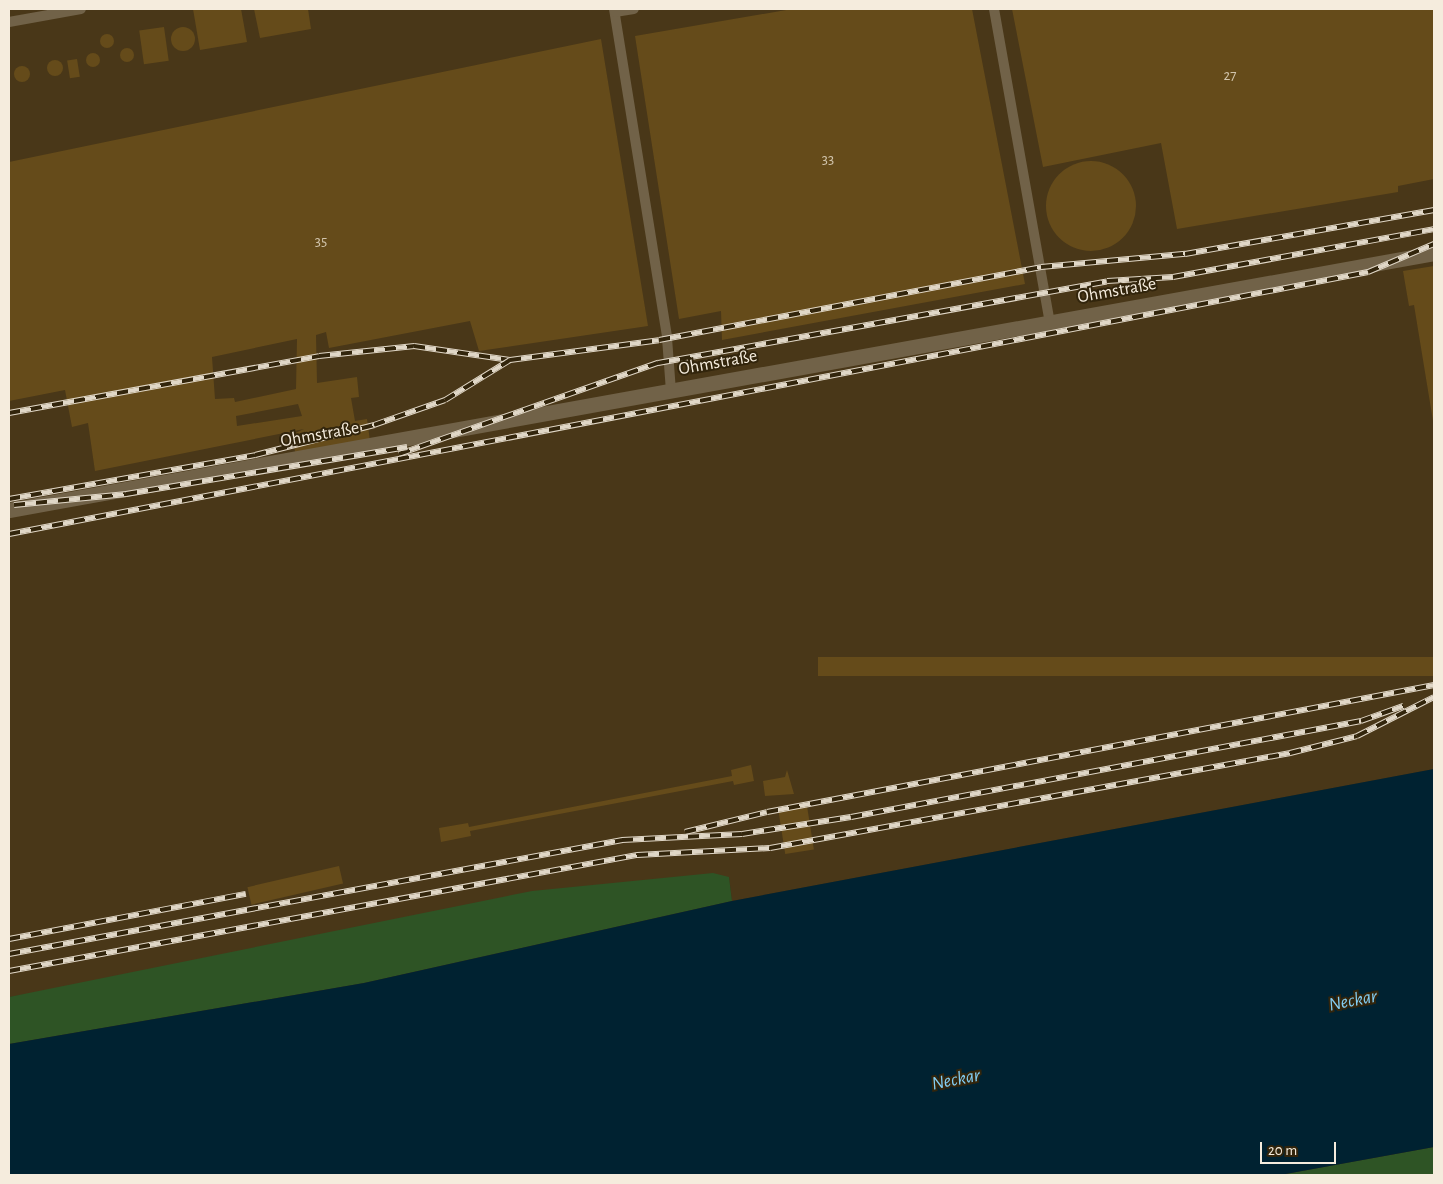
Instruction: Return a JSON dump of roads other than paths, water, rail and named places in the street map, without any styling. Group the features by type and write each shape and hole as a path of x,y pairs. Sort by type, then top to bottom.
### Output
{"street":[{"name":"Ohmstraße","path":"9,510 1434,253"}],"lane":[{"path":"9,22 82,9"},
{"path":"634,9 615,11 667,338 671,391"},
{"path":"994,9 1050,322"}],"water":[{"name":"Neckar","path":"1434,769 1434,1147 1280,1175 9,1175 9,1044 364,983 732,901"}],"railway":[{"path":"9,499 255,455 374,425 445,400 510,360 659,340 1041,267 1185,254 1434,210"},
{"path":"399,454 658,363 1107,281 1173,277 1434,229"},
{"path":"9,534 1368,272 1434,244"},
{"path":"9,413 319,356 414,346 510,360"},
{"path":"14,505 126,494 407,447"},
{"path":"685,832 767,812 1434,685"},
{"path":"9,971 637,855 770,848 1290,753 1357,736 1434,697"},
{"path":"9,954 622,840 742,834 851,817 1361,721 1403,706"},
{"path":"9,939 246,894"}]}
